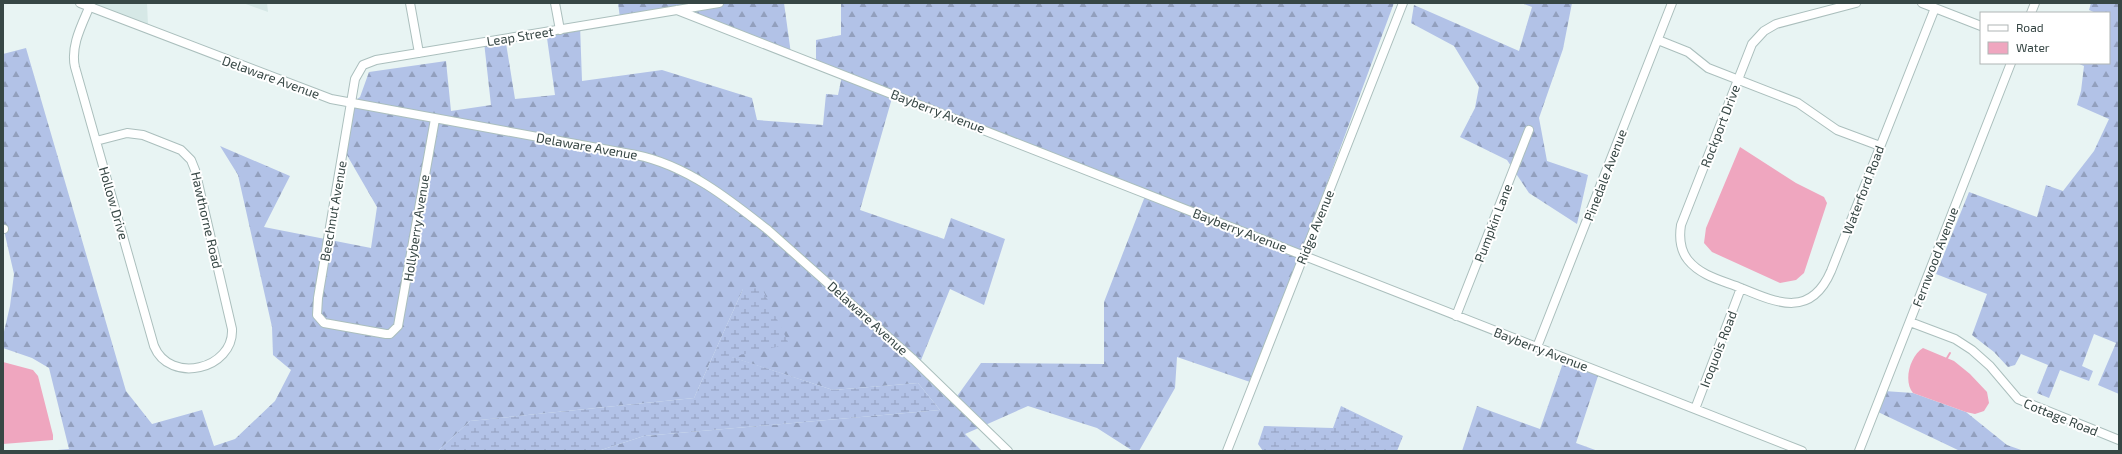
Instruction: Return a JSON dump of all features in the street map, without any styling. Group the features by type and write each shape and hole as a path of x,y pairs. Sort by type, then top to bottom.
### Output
{"street":[{"name":"Delaware Avenue","path":"80,3 90,5 324,97 351,104 649,157 688,174 743,210 768,230 914,360 1008,451"},
{"path":"410,3 419,53"},
{"path":"555,3 560,30"},
{"name":"Leap Street","path":"351,104 355,79 363,65 376,60 719,3"},
{"name":"Ridge Avenue","path":"1227,451 1404,3"},
{"name":"Pinedale Avenue","path":"1537,347 1672,3"},
{"name":"Rockport Drive","path":"1741,288 1696,268 1684,254 1680,236 1682,221 1752,44 1767,28 1856,3"},
{"path":"1922,3 1980,26"},
{"name":"Hollow Drive","path":"90,5 75,44 73,56 157,352 164,361 176,368 188,369 200,366"},
{"name":"Waterford Road","path":"1741,288 1768,299 1786,304 1806,301 1820,291 1831,271 1935,8"},
{"name":"Bayberry Avenue","path":"677,10 1802,451"},
{"path":"1658,40 1688,52 1704,66 1798,103 1835,129 1880,146"},
{"name":"Fernwood Avenue","path":"1859,451 2011,64"},
{"name":"Beechnut Avenue","path":"351,104 317,311 319,319 324,323 338,327 390,334"},
{"name":"Hollyberry Avenue","path":"390,334 398,326 401,316 435,119"},
{"name":"Pumpkin Lane","path":"1456,316 1529,130"},
{"name":"Hawthorne Road","path":"96,141 127,133 138,133 178,149 190,158 194,166 232,332 230,343 221,357 200,366"},
{"name":"Iroquois Road","path":"1695,409 1741,288"},
{"name":"Cottage Road","path":"1910,322 1955,340 1972,350 1990,366 2018,399 2119,440"}],"shaded area":[{"path":"91,3 147,3 148,25"},
{"path":"243,3 267,3 268,12"}],"green space":[{"path":"618,3 784,3 791,54 673,9 620,18"},
{"path":"841,3 1394,3 1253,383 1177,357 1175,388 1139,451 1133,451 1097,428 1028,406 965,434 982,451 598,451 644,436 940,410 918,383 833,390 731,357 743,289 694,398 470,421 439,450 434,451 46,451 69,449 49,368 32,358 3,348 3,336 10,306 14,274 3,226 3,54 26,48 126,391 152,424 202,410 214,446 235,439 275,401 291,370 273,355 272,327 238,175 220,146 290,176 264,227 371,248 377,207 344,150 352,103 360,97 369,72 446,61 451,111 491,105 484,42 505,37 515,99 555,95 546,31 580,25 582,81 662,70 752,98 757,120 823,125 826,94 838,95 843,71 816,65 816,40 841,35","holes":["894,91 1147,191 1104,302 1104,364 981,363 955,399 919,365 950,289 984,305 1005,239 951,218 944,239 860,210"]},
{"path":"1521,3 1572,3 1563,49 1539,118 1547,161 1588,175 1577,224 1529,193 1507,160 1460,137 1475,108 1479,87 1454,46 1411,23 1414,5 1519,51 1532,7"},
{"path":"2091,3 2119,3 2119,394 2098,385 2116,343 2094,334 2082,366 2093,371 2089,381 2060,370 2049,398 2037,393 2048,365 2021,354 2015,365 2008,367 1994,352 1972,335 1987,294 1936,274 1969,192 2037,217 2046,185 2063,191 2094,151 2109,119 2077,105 2081,91 2084,66 2079,64 2110,64 2110,12 2094,12 2089,10"},
{"path":"762,288 789,344 732,357 833,390 918,383 940,410 644,436 598,451 434,451 439,450 470,421 694,398 743,289"},
{"path":"1565,357 1600,370 1576,443 1598,451 1462,451 1477,406 1540,429"},
{"path":"1884,391 1913,393 1966,412 2007,445 2024,451 1960,451 1876,411"},
{"path":"1341,406 1403,436 1397,451 1263,451 1258,444 1264,426 1333,428"}],"water":[{"path":"1740,147 1796,183 1824,197 1827,203 1804,273 1796,280 1780,283 1712,252 1704,243 1706,228"},
{"path":"1923,348 1954,361 1970,374 1987,392 1989,403 1984,411 1975,414 1966,412 1913,393 1910,388 1908,376 1909,369 1918,352"},
{"path":"3,362 33,370 38,376 53,440 3,444"}],"waterway":[{"path":"1947,358 1950,353"}]}
